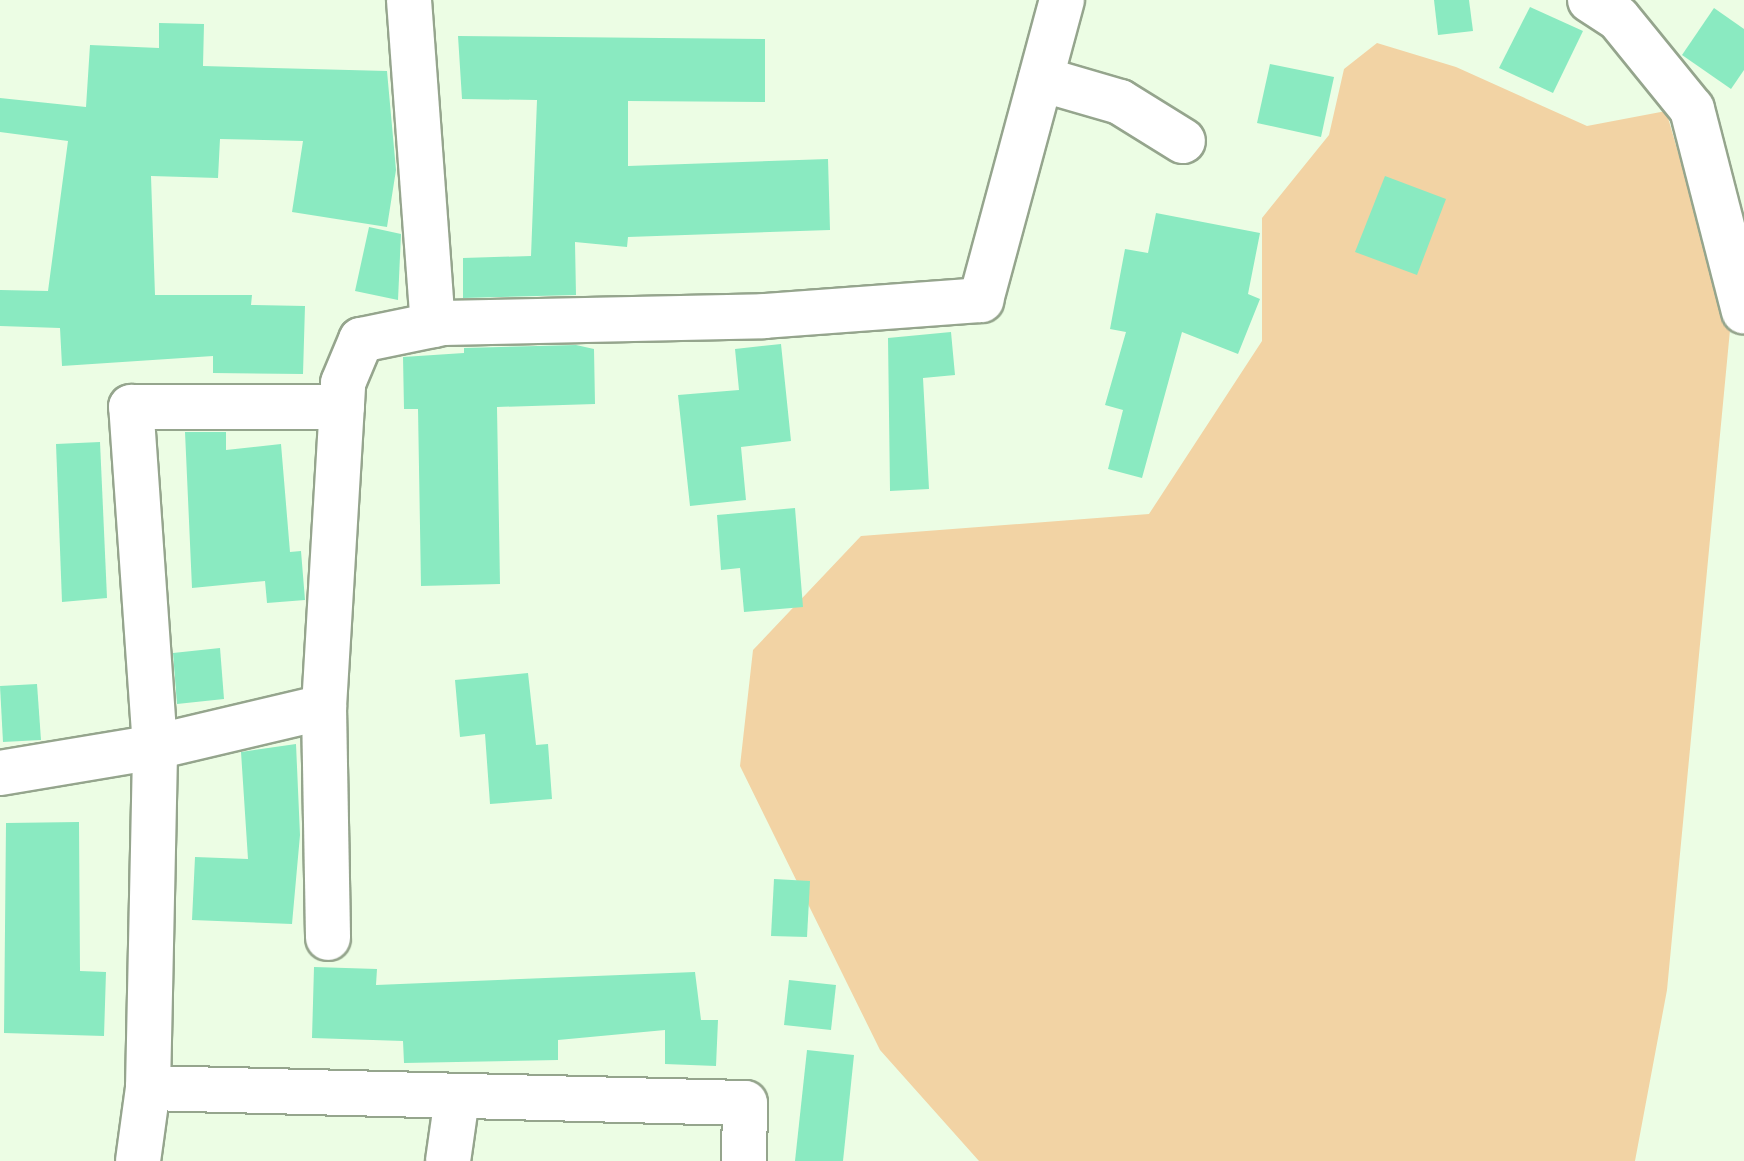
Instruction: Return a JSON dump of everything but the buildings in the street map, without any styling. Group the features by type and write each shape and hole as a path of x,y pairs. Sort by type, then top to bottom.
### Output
{"street":[{"path":"409,0 433,325"},
{"path":"328,938 324,707 343,383 361,340 433,325 764,316 981,300 1062,0"},
{"path":"1590,0 1618,18 1692,109 1744,311"},
{"path":"1041,79 1120,102 1183,141"},
{"path":"138,1161 148,1088 155,747 131,407 342,407"},
{"path":"0,773 155,747 324,707"},
{"path":"148,1088 745,1103 744,1161"},
{"path":"448,1161 457,1098"}],"shaded area":[{"path":"1377,43 1456,67 1587,126 1666,111 1730,330 1667,990 1635,1161 979,1161 880,1050 740,766 753,650 861,536 1149,514 1262,341 1262,218 1329,135 1344,69"}]}
